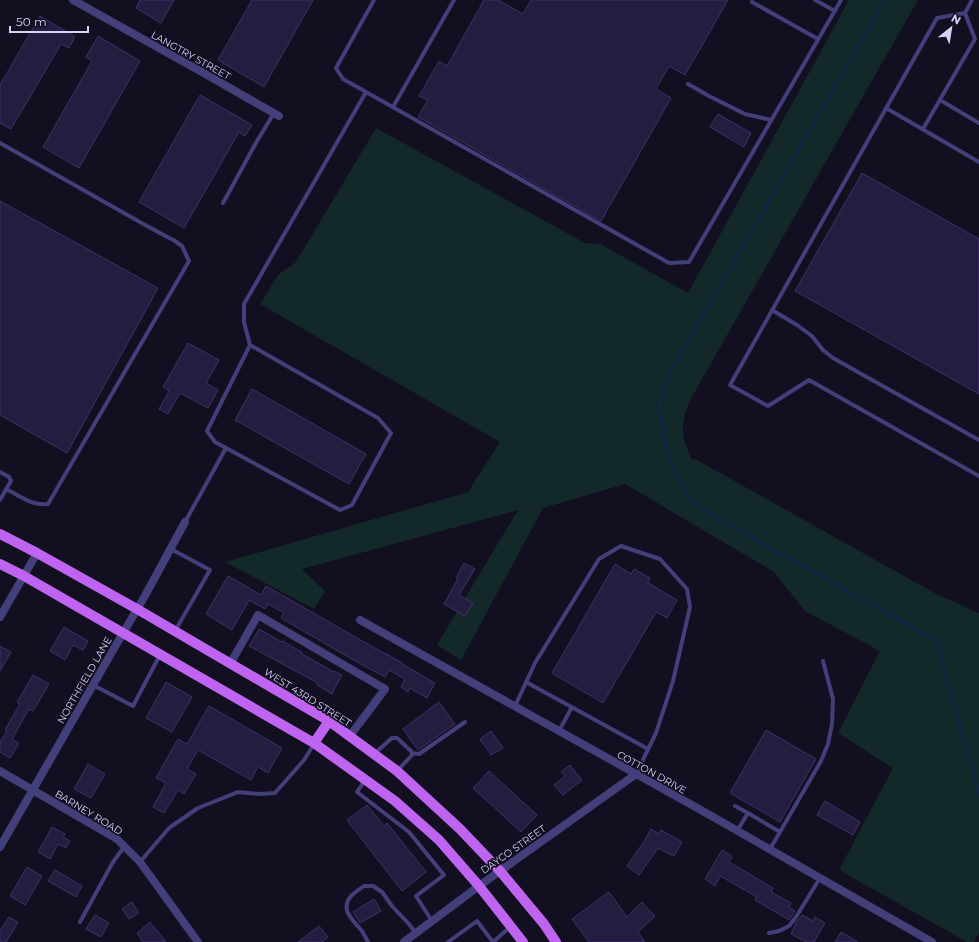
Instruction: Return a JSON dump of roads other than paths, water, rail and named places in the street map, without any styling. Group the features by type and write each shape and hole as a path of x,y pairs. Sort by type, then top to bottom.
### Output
{"main road":[{"name":"WEST 43RD STREET","path":"0,534 137,609 328,722 374,754 397,771 460,829 500,871 544,924 556,942"},
{"path":"0,564 24,576 314,743 395,800 439,840 479,886 522,942"},
{"path":"314,743 328,722"}],"street":[{"name":"LANGTRY STREET","path":"73,0 276,115"},
{"name":"NORTHFIELD LANE","path":"0,847 32,789 137,609 184,522"},
{"path":"0,617 37,553"},
{"path":"230,664 258,615 385,689 349,737"},
{"name":"COTTON DRIVE","path":"360,620 932,942"},
{"name":"BARNEY ROAD","path":"0,771 117,839 140,862 198,942"},
{"name":"DAYCO STREET","path":"404,942 479,886 636,774"}],"lane":[{"path":"374,0 336,68 343,79 669,263 689,262 841,0"},
{"path":"393,107 454,0"},
{"path":"815,0 835,11"},
{"path":"923,129 975,39 965,13 972,0"},
{"path":"752,2 818,39"},
{"path":"965,13 936,18 730,385 768,406 809,380 979,476"},
{"path":"688,84 745,114 771,120"},
{"path":"250,345 378,418 391,433 352,505 340,510 215,442 207,431 250,345 244,322 244,304 366,92"},
{"path":"940,100 979,123"},
{"path":"886,108 979,162"},
{"path":"223,203 257,141 276,115"},
{"path":"0,143 175,241 182,246 188,261 48,504 40,505 32,503 6,488"},
{"path":"772,310 812,336 823,350 833,358 979,440"},
{"path":"184,522 226,448"},
{"path":"0,472 9,477 11,481 0,500"},
{"path":"515,706 535,663 600,558 621,546 660,559 687,589 690,608 673,681 656,733 636,774"},
{"path":"170,549 210,570 175,632"},
{"path":"93,684 133,706 161,655"},
{"path":"770,850 821,761 828,744 832,724 832,699 824,661"},
{"path":"526,682 648,749"},
{"path":"558,731 572,707"},
{"path":"374,754 392,738 397,738 412,753 419,754 465,722"},
{"path":"140,862 169,828 198,808 238,792 259,794 275,793 304,760 314,743"},
{"path":"397,771 412,755 412,753"},
{"path":"366,780 357,792 409,832 444,874 416,896 432,921"},
{"path":"735,806 780,832"},
{"path":"737,831 748,813"},
{"path":"80,922 113,862 124,847"},
{"path":"769,933 779,931 789,926 820,878"},
{"path":"368,942 351,919 348,913 347,905 350,897 364,886 373,886 382,892 392,906 416,933"},
{"path":"448,942 477,921 493,942 510,926"}],"waterway":[{"path":"885,0 668,376 659,407 668,458 690,501 715,517 936,640 979,794"}]}
